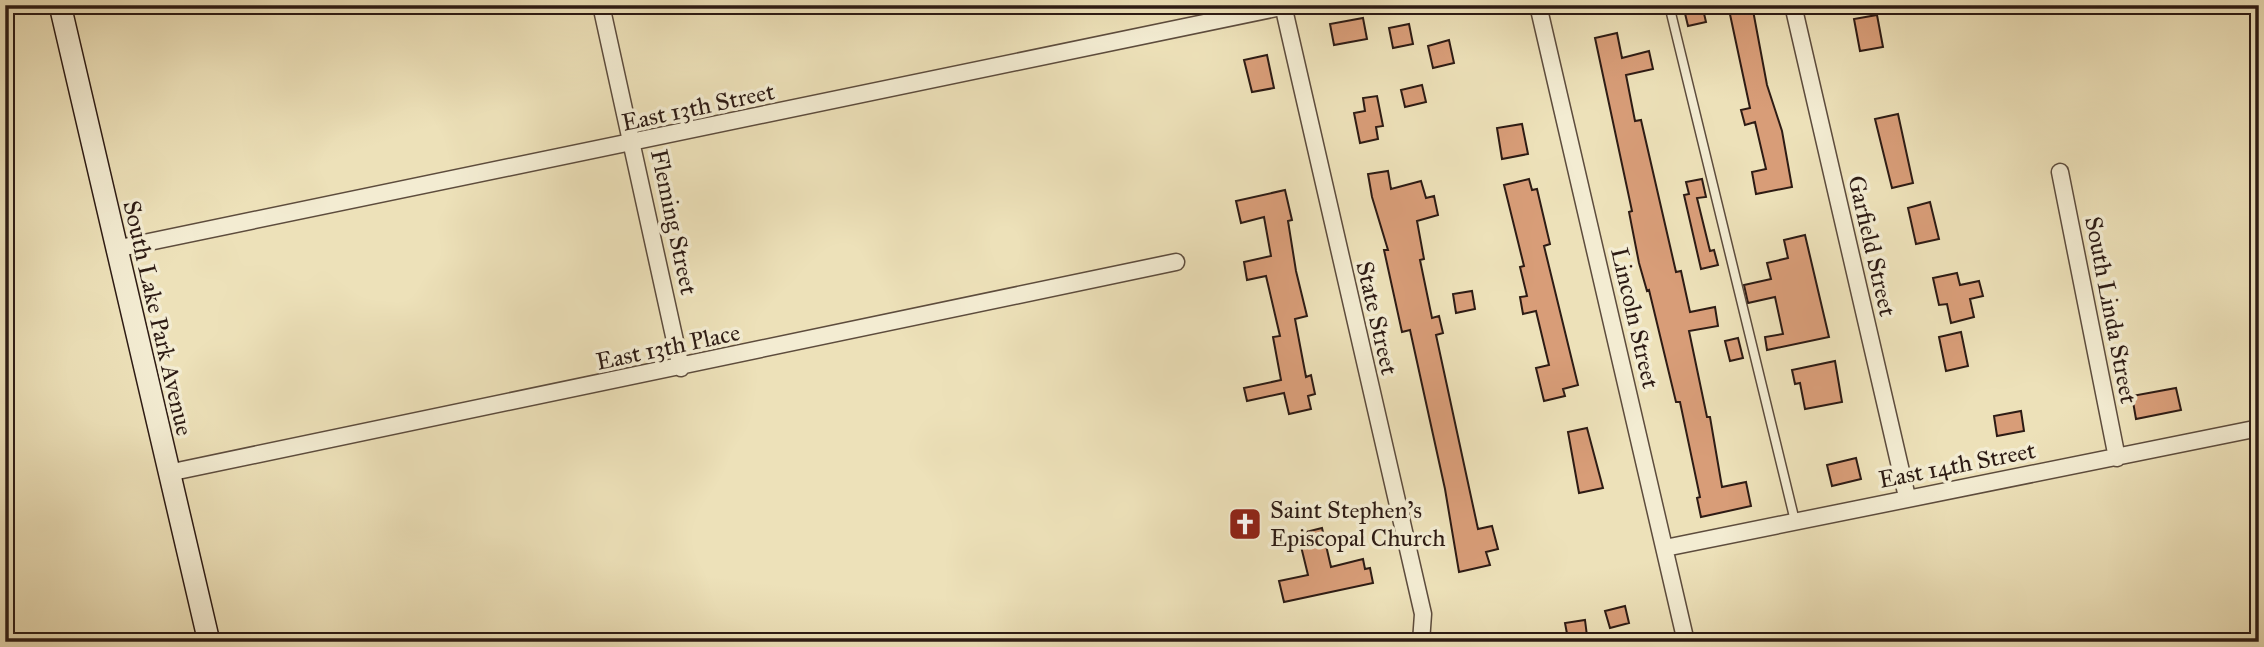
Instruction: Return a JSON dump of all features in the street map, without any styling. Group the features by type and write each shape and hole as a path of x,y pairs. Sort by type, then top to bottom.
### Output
{"main road":[{"name":"South Lake Park Avenue","path":"60,5 209,642"}],"street":[{"name":"Fleming Street","path":"601,5 634,143 681,368"},
{"name":"Lincoln Street","path":"1538,5 1686,642"},
{"name":"Garfield Street","path":"1793,5 1907,497"},
{"name":"East 13th Street","path":"115,249 1286,6"},
{"name":"State Street","path":"1286,6 1334,237 1423,614 1421,642"},
{"name":"South Linda Street","path":"2060,172 2117,458"},
{"name":"East 13th Place","path":"168,473 681,368 1176,262"},
{"name":"East 14th Street","path":"1665,548 2259,428"}],"lane":[{"path":"1670,5 1795,521"}],"building":[{"path":"1683,5 1702,5 1706,22 1688,26"},
{"path":"1728,5 1752,5 1767,85 1782,131 1792,187 1756,194 1752,172 1766,169 1755,122 1745,125 1741,110 1750,108"},
{"path":"1877,15 1883,47 1860,51 1854,19"},
{"path":"1363,18 1367,39 1334,45 1330,24"},
{"path":"1409,24 1413,44 1393,48 1389,28"},
{"path":"1617,33 1622,58 1649,51 1653,69 1626,75 1635,121 1641,120 1676,272 1681,271 1690,312 1715,307 1718,326 1689,331 1707,417 1710,417 1722,487 1746,482 1751,506 1701,517 1697,498 1700,497 1680,402 1676,402 1649,290 1647,291 1639,263 1629,212 1632,211 1595,38"},
{"path":"1449,40 1454,63 1433,68 1428,46"},
{"path":"1267,55 1274,88 1252,92 1244,60"},
{"path":"1422,85 1426,102 1405,107 1401,90"},
{"path":"1377,96 1383,126 1376,127 1378,139 1360,143 1354,113 1365,111 1363,98"},
{"path":"1898,114 1913,183 1892,188 1875,119"},
{"path":"1522,124 1528,154 1502,159 1497,128"},
{"path":"1388,171 1391,189 1421,181 1426,198 1434,196 1438,215 1417,221 1424,259 1420,260 1432,318 1439,316 1443,333 1436,335 1478,529 1492,526 1498,549 1486,552 1490,565 1459,572 1445,489 1410,330 1402,332 1384,250 1388,250 1372,197 1368,174"},
{"path":"1529,179 1532,190 1537,189 1550,244 1544,246 1578,385 1563,389 1565,396 1544,401 1536,368 1549,365 1536,311 1523,314 1520,297 1527,296 1520,267 1524,266 1504,185"},
{"path":"1702,179 1706,197 1697,198 1710,251 1714,250 1718,265 1701,269 1684,195 1689,194 1686,182"},
{"path":"1285,190 1292,220 1288,221 1296,271 1307,316 1295,319 1306,377 1311,375 1315,394 1308,396 1311,409 1289,414 1284,393 1247,401 1244,388 1281,380 1273,337 1280,336 1266,276 1247,280 1244,262 1271,256 1264,217 1241,223 1236,201"},
{"path":"1930,202 1939,239 1916,244 1908,208"},
{"path":"1805,235 1829,337 1767,350 1765,337 1783,334 1775,297 1748,303 1744,285 1771,279 1767,263 1788,258 1784,240"},
{"path":"1957,273 1960,285 1979,281 1983,296 1970,299 1974,317 1951,323 1947,304 1939,305 1933,278"},
{"path":"1472,291 1475,309 1456,313 1453,294"},
{"path":"1961,332 1968,366 1946,371 1939,337"},
{"path":"1738,338 1743,358 1730,361 1725,341"},
{"path":"1835,361 1842,402 1805,409 1800,383 1795,384 1792,370"},
{"path":"2176,388 2181,410 2136,419 2132,396"},
{"path":"2021,411 2024,431 1997,436 1994,416"},
{"path":"1587,428 1603,488 1579,493 1568,432"},
{"path":"1856,458 1861,479 1832,486 1827,465"},
{"path":"1322,528 1331,567 1363,559 1365,569 1370,568 1373,583 1284,602 1279,581 1308,575 1298,534"},
{"path":"1625,606 1629,623 1610,628 1605,611"},
{"path":"1585,620 1587,636 1568,639 1565,623"}],"place":[{"name":"Saint Stephen's Episcopal Church","path":"1245,524"}]}
